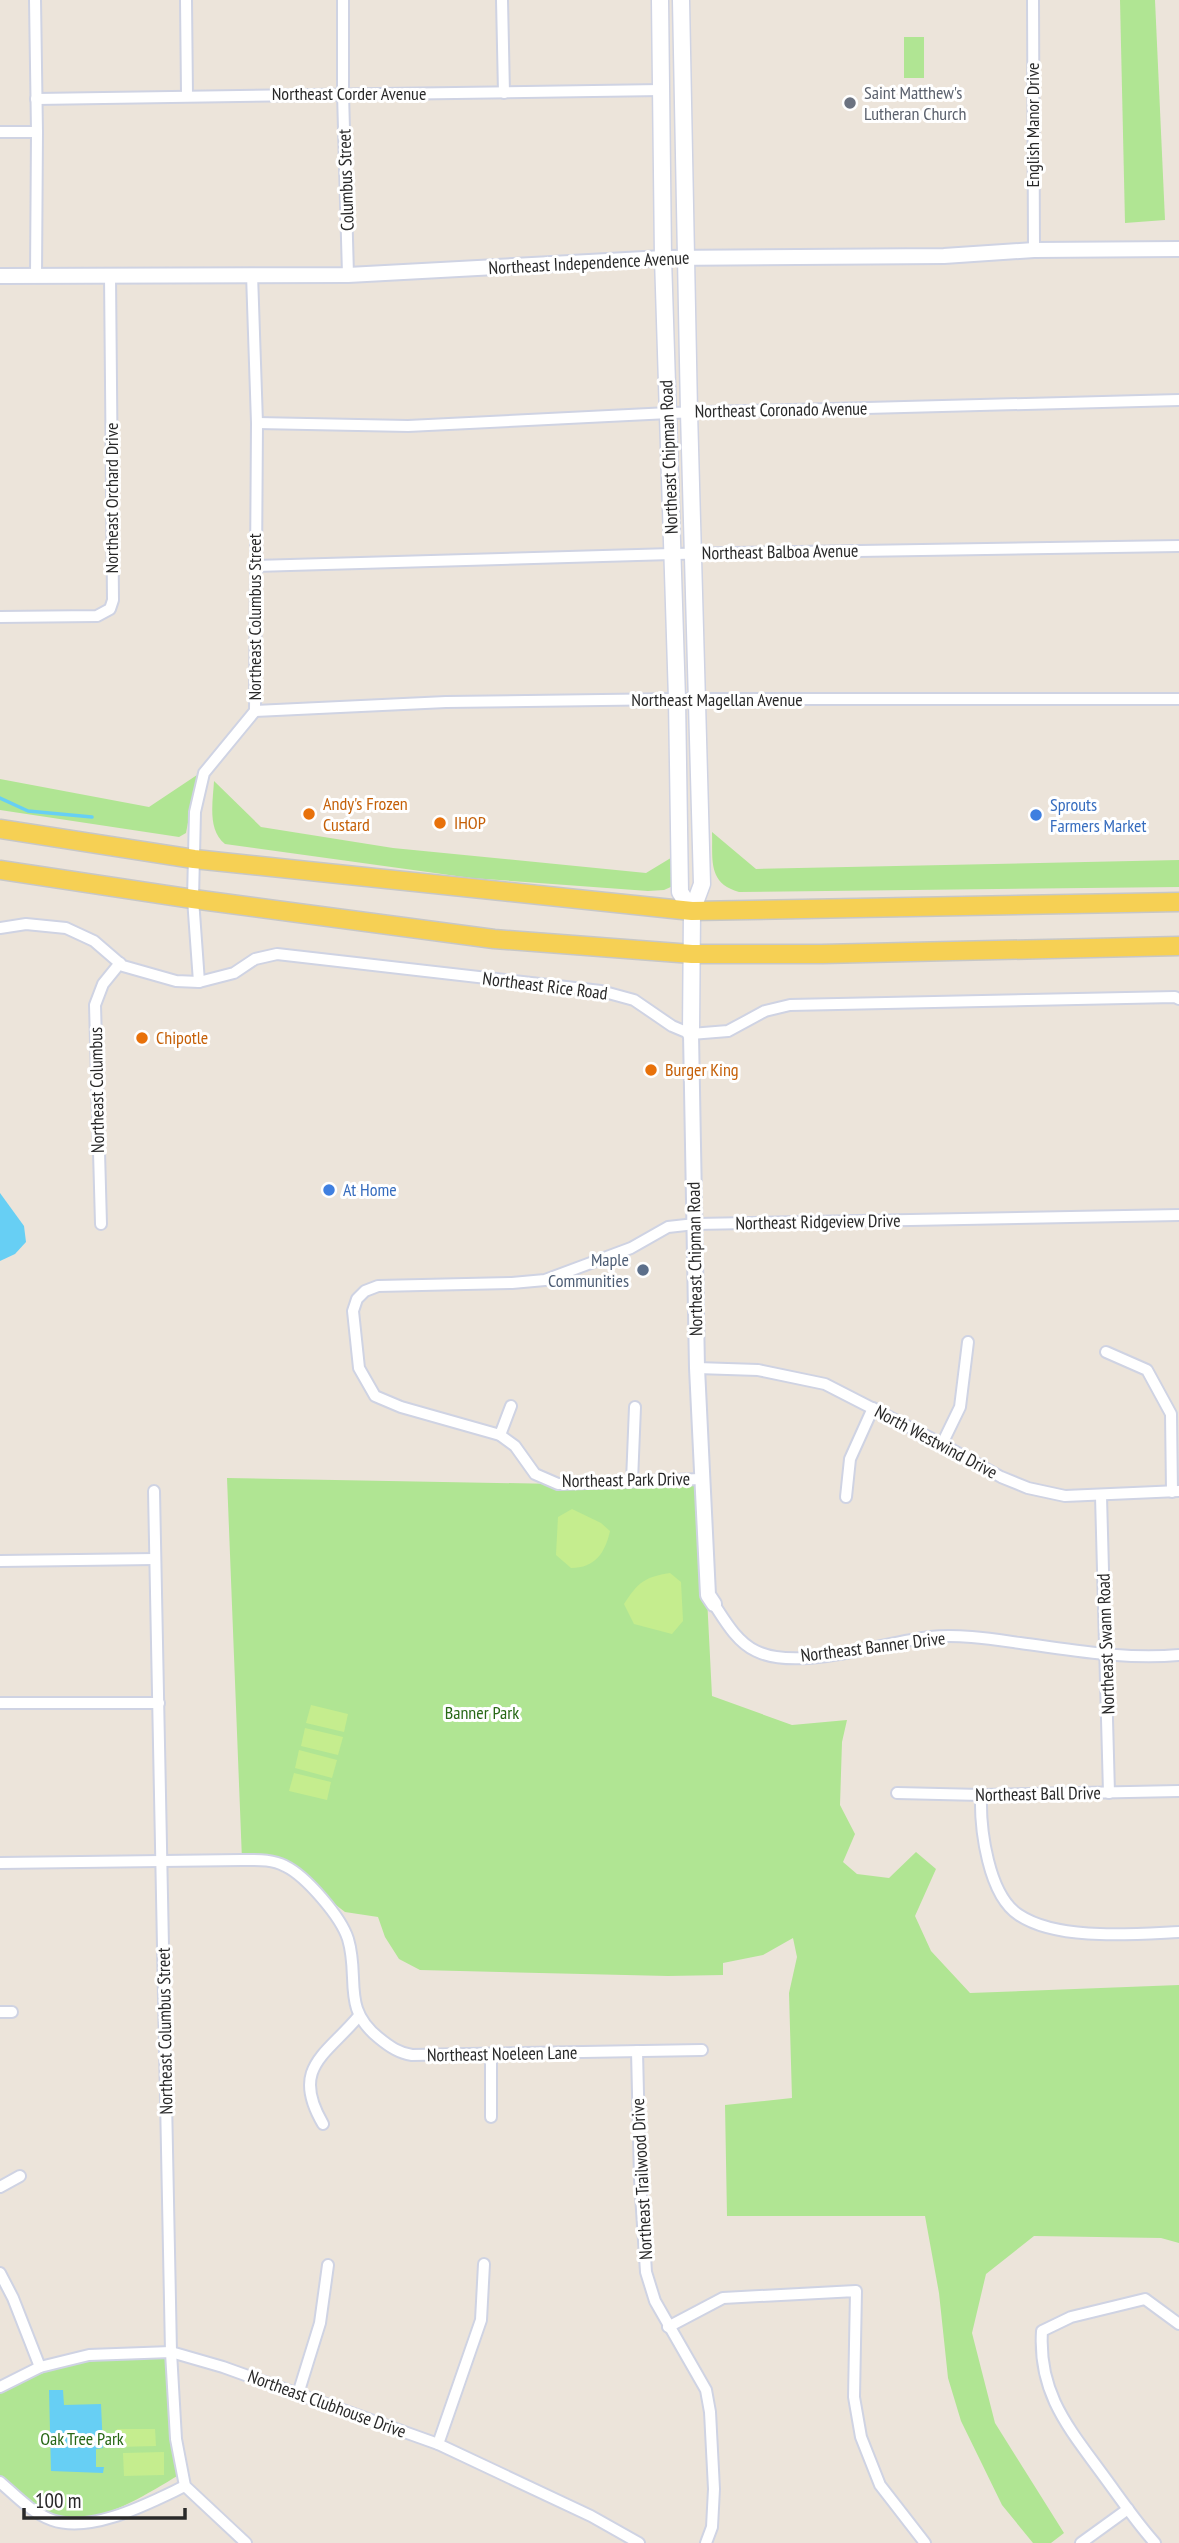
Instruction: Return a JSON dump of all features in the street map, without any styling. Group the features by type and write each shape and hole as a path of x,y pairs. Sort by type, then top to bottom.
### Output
{"main road":[{"name":"Northeast Chipman Road","path":"660,0 663,258 677,699 680,892 692,911"},
{"path":"669,0 671,73 673,85 683,88"},
{"name":"Northeast Chipman Road","path":"681,0 702,884 692,911 691,1034"},
{"path":"679,792 700,790"},
{"path":"0,829 194,859 692,911 1179,902"},
{"path":"0,870 494,939 692,954 822,954 1179,946"}],"street":[{"path":"35,0 36,276"},
{"path":"186,0 187,95"},
{"name":"Columbus Street","path":"343,0 342,93 348,275"},
{"path":"502,0 504,93"},
{"name":"English Manor Drive","path":"1033,0 1034,250"},
{"name":"Northeast Corder Avenue","path":"36,99 662,90"},
{"path":"0,132 37,132"},
{"name":"Northeast Independence Avenue","path":"0,276 348,275 663,258 944,256 1034,250 1179,249"},
{"name":"Northeast Columbus Street","path":"199,982 193,899 195,813 204,773 255,711 257,423 251,274"},
{"name":"Northeast Orchard Drive","path":"0,617 97,617 110,609 113,600 110,275"},
{"name":"Northeast Coronado Avenue","path":"257,423 408,426 689,412 1179,400"},
{"name":"Northeast Balboa Avenue","path":"255,566 693,553 1179,546"},
{"name":"Northeast Magellan Avenue","path":"255,711 446,702 677,699 1179,699"},
{"name":"Northeast Rice Road","path":"0,928 26,924 66,928 94,941 120,963 176,981 199,982 234,973 256,959 277,954 601,991 634,1000 671,1026 691,1034"},
{"name":"Northeast Columbus","path":"102,1224 95,1005 103,984 120,963"},
{"path":"691,1034 728,1031 765,1011 790,1004 1179,999"},
{"name":"Northeast Chipman Road","path":"691,1034 701,1479 708,1595 714,1604"},
{"name":"Northeast Ridgeview Drive","path":"356,1351 353,1311 357,1299 365,1291 377,1286 545,1280 631,1248 668,1227 695,1224 1179,1215"},
{"path":"942,1444 960,1407 968,1342"},
{"name":"Northeast Park Drive","path":"356,1351 359,1368 375,1396 401,1408 500,1435 515,1447 536,1474 558,1484 701,1479"},
{"path":"1106,1352 1147,1370 1171,1414 1176,1491"},
{"name":"North Westwind Drive","path":"697,1368 758,1370 825,1384 1028,1488 1065,1496 1176,1491"},
{"path":"500,1435 510,1406"},
{"path":"632,1481 635,1407"},
{"path":"846,1497 850,1459 873,1408"},
{"name":"Northeast Columbus Street","path":"155,1492 171,2352 176,2438 185,2486"},
{"name":"Northeast Swann Road","path":"1101,1496 1109,1793"},
{"path":"0,1561 156,1559"},
{"name":"Northeast Banner Drive","path":"714,1604 730,1630 756,1651 788,1658 821,1657 931,1637 980,1637 1107,1655 1151,1658 1179,1656"},
{"path":"0,1703 159,1703"},
{"name":"Northeast Ball Drive","path":"897,1793 981,1795 1179,1791"},
{"path":"981,1795 983,1846 1003,1897 1017,1914 1054,1928 1095,1934 1179,1932"},
{"path":"0,1863 265,1860 284,1865 298,1874 338,1919 348,1939 358,2017 323,2052 312,2073 310,2097 323,2124"},
{"name":"Northeast Noeleen Lane","path":"358,2017 366,2028 401,2053 412,2055 702,2050"},
{"name":"Northeast Trailwood Drive","path":"637,2051 640,2179 646,2272 655,2301 668,2327 706,2390 710,2412 713,2514 706,2543"},
{"path":"491,2055 491,2117"},
{"path":"0,2188 20,2176"},
{"path":"438,2444 481,2320 484,2264"},
{"path":"298,2394 320,2323 328,2265"},
{"path":"0,2273 13,2298 40,2367"},
{"path":"668,2327 723,2298 856,2291 854,2397 861,2437 880,2486 925,2543"},
{"path":"1155,2543 1058,2413 1040,2354 1042,2331 1071,2317 1145,2299 1179,2324"},
{"name":"Northeast Clubhouse Drive","path":"0,2387 40,2367 89,2355 171,2352 223,2367 438,2444 591,2516 639,2543"},
{"path":"0,2482 29,2508 53,2521 90,2523 148,2503 185,2486 246,2543"},
{"path":"1081,2543 1128,2509"}],"green space":[{"path":"1120,0 1155,0 1165,220 1125,223"},
{"path":"904,37 924,37 924,78 904,78"},
{"path":"197,775 186,833 179,837 0,810 0,779 149,807"},
{"path":"214,781 261,827 393,848 646,873 679,853 673,886 664,890 648,891 471,878 225,844 219,838 213,823"},
{"path":"712,832 756,869 1179,860 1179,887 739,892 721,883 717,876 714,869"},
{"name":"Banner Park","path":"227,1478 558,1484 701,1479 712,1696 792,1725 847,1720 842,1742 840,1805 855,1834 843,1862 857,1874 889,1878 916,1852 936,1869 915,1916 931,1951 970,1993 1179,1985 1179,2243 1161,2238 1034,2236 986,2274 972,2333 995,2423 1064,2533 1051,2543 1033,2543 1002,2505 961,2421 948,2378 939,2293 925,2216 727,2216 725,2105 792,2098 789,1993 797,1957 793,1938 763,1955 723,1963 723,1975 420,1970 399,1959 385,1937 378,1917 345,1912 284,1865 242,1860"},
{"path":"572,1509 601,1523 610,1531 598,1558 587,1565 571,1568 556,1555 558,1517"},
{"path":"670,1573 681,1582 683,1621 672,1634 634,1624 624,1604 643,1582 654,1576"},
{"path":"311,1705 348,1714 344,1732 306,1723"},
{"path":"305,1728 343,1737 338,1755 301,1746"},
{"path":"299,1750 337,1760 332,1778 295,1768"},
{"path":"294,1773 331,1782 327,1800 289,1791"},
{"name":"Oak Tree Park","path":"156,2356 167,2360 179,2475 134,2501 85,2518 52,2515 24,2499 0,2477 0,2391 33,2375 72,2363"},
{"path":"117,2429 155,2429 156,2446 117,2447"},
{"path":"164,2452 164,2475 124,2476 123,2453"}],"water":[{"path":"0,1193 24,1226 26,1242 15,1254 0,1261"},
{"path":"49,2390 63,2390 64,2405 101,2404 103,2448 96,2449 96,2467 104,2467 103,2473 51,2471"}],"waterway":[{"path":"0,798 28,811 92,817"}],"place":[{"name":"Saint Matthew's Lutheran Church","path":"850,103"},
{"name":"Andy's Frozen Custard","path":"309,814"},
{"name":"Sprouts Farmers Market","path":"1036,815"},
{"name":"IHOP","path":"440,823"},
{"name":"Chipotle","path":"142,1038"},
{"name":"Burger King","path":"651,1070"},
{"name":"At Home","path":"329,1190"},
{"name":"Maple Communities","path":"643,1270"}]}
